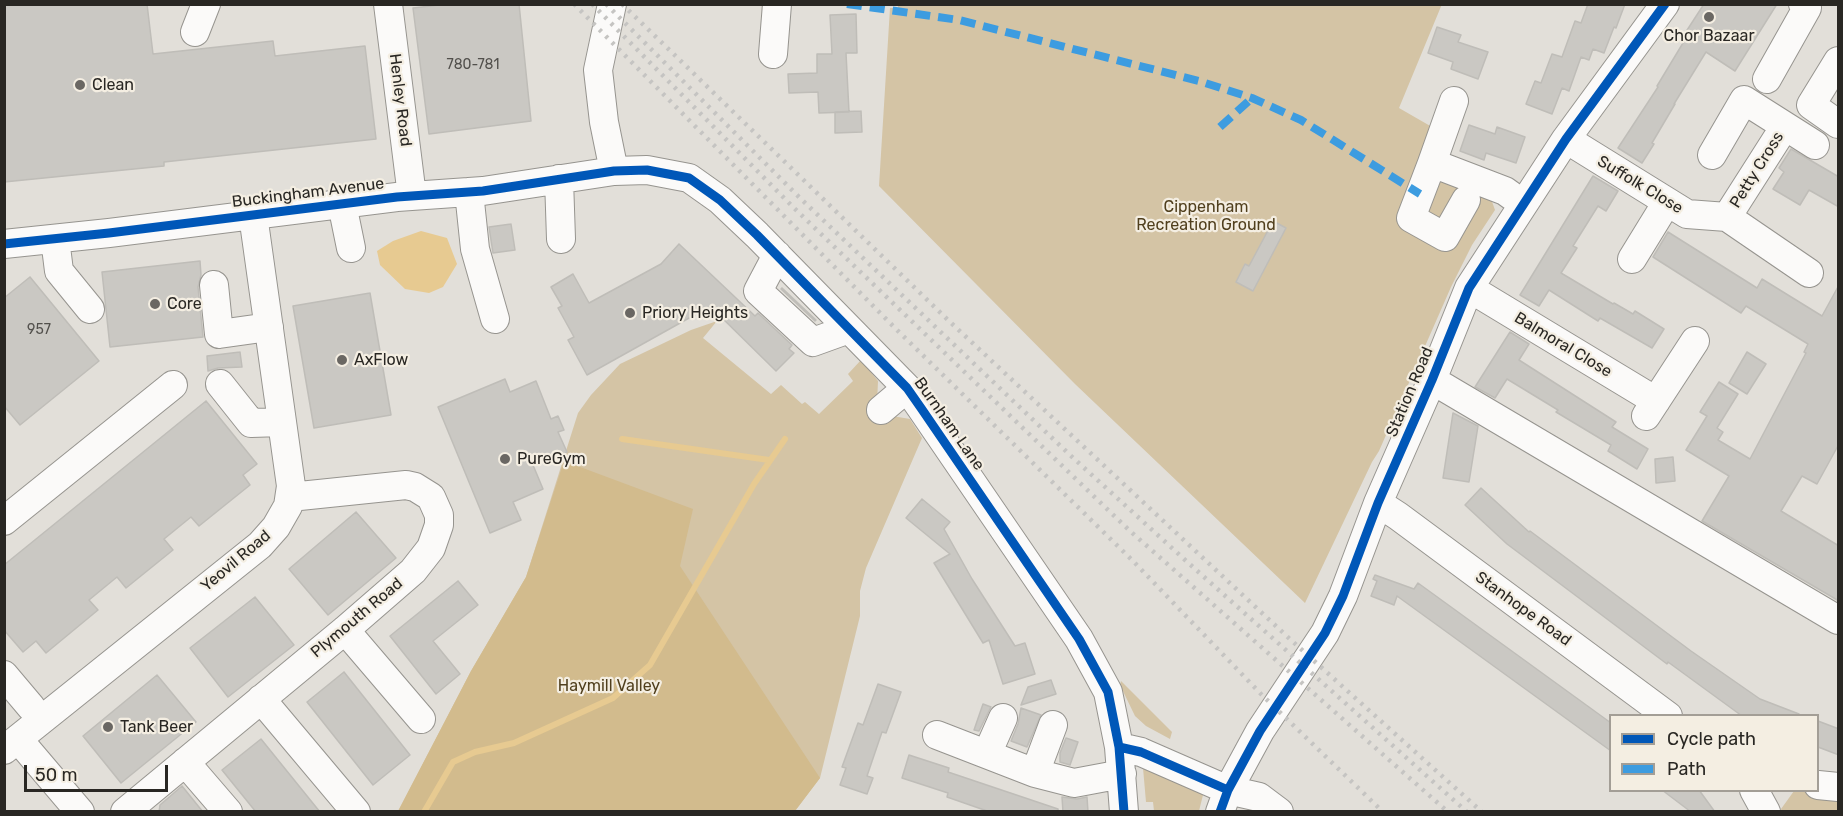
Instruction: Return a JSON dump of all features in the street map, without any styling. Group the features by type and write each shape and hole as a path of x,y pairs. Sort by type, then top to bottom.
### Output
{"street":[{"path":"195,32 206,4"},
{"name":"Henley Road","path":"388,4 412,196"},
{"path":"612,4 598,70 604,122 614,171"},
{"name":"Station Road","path":"1224,801 1260,731 1325,633 1343,596 1378,503 1469,288 1566,139 1665,4"},
{"path":"1767,79 1807,8 1803,4"},
{"path":"1839,61 1810,105 1839,124"},
{"name":"Petty Cross","path":"1712,155 1744,100 1785,126 1727,218"},
{"path":"1454,101 1411,218 1445,237 1466,200"},
{"path":"1785,126 1815,145"},
{"name":"Suffolk Close","path":"1566,139 1687,214 1727,218 1809,273"},
{"path":"1432,163 1505,191 1522,204"},
{"name":"Burnham Lane","path":"614,171 647,170 689,178 720,200 907,388 1079,639 1108,692 1120,761 1124,812"},
{"name":"Buckingham Avenue","path":"4,244 412,196 469,192 614,171"},
{"path":"559,179 561,239"},
{"path":"469,192 475,249 495,319"},
{"path":"1632,259 1667,202"},
{"path":"342,204 351,248"},
{"name":"Yeovil Road","path":"11,744 260,545 282,518 290,497 291,486 253,215"},
{"path":"55,239 59,271 90,309"},
{"path":"777,255 751,298 813,342 849,329"},
{"path":"214,285 219,334 269,327"},
{"name":"Balmoral Close","path":"1469,288 1651,408 1695,341"},
{"path":"1432,380 1839,620"},
{"path":"220,384 251,423 282,422"},
{"path":"4,521 173,385"},
{"path":"881,410 907,388"},
{"name":"Plymouth Road","path":"125,812 413,571 431,548 446,498 431,497 423,491 406,485 290,497"},
{"name":"Stanhope Road","path":"1378,503 1665,714"},
{"path":"345,630 421,719"},
{"path":"4,675 31,707"},
{"path":"261,699 356,812"},
{"path":"987,754 1003,718"},
{"path":"1035,773 1053,725"},
{"path":"937,735 1035,773 1074,783 1141,752 1224,801 1259,797 1279,812"},
{"path":"11,744 80,812"},
{"path":"185,762 228,812"},
{"path":"1819,784 1839,787"},
{"path":"1755,792 1766,812"}],"green space":[{"name":"Cippenham Recreation Ground","path":"1442,4 1399,108 1432,127 1428,188 1446,180 1490,196 1495,210 1472,245 1451,287 1379,451 1305,603 1075,384 879,186 890,8 898,8 898,5"},
{"path":"717,321 703,338 771,394 781,385 802,404 805,402 819,414 853,381 848,374 861,360 878,381 877,404 886,415 910,419 922,438 866,568 860,591 860,616 820,778 795,811 398,812 471,671 526,577 578,413 591,395 620,364 691,330"},
{"name":"Haymill Valley","path":"564,461 693,509 680,566 820,778 795,811 398,811 471,671 526,577"},
{"path":"1121,681 1172,732 1170,739 1146,726 1135,716 1120,685"},
{"path":"1148,766 1201,787 1203,795 1199,811 1154,811 1153,802 1146,802 1143,768"},
{"path":"1793,792 1838,794 1838,811 1782,812 1781,809"}],"shaded area":[{"path":"421,231 447,238 457,264 443,287 429,293 405,289 380,265 377,251 393,241"}],"building":[{"path":"4,4 147,4 153,54 273,41 275,56 365,46 376,139 164,162 164,166 4,182"},
{"path":"448,4 519,4 531,121 429,134 413,8"},
{"path":"1588,4 1625,4 1604,53 1593,49 1589,60 1581,57 1569,91 1562,88 1552,114 1526,104 1535,81 1541,83 1552,54 1562,57 1575,21 1581,23"},
{"path":"1704,4 1777,4 1735,71 1706,52 1642,163 1618,148 1658,87 1683,43 1680,41"},
{"path":"856,14 857,53 846,53 849,112 819,113 818,92 789,93 788,74 817,73 817,54 832,54 830,15"},
{"path":"1437,27 1461,35 1458,42 1488,52 1478,79 1451,69 1453,62 1428,53"},
{"path":"861,111 862,132 835,133 835,112"},
{"path":"1469,125 1495,134 1497,127 1525,137 1516,163 1486,153 1484,160 1460,151"},
{"path":"1791,149 1839,177 1839,207 1809,190 1800,205 1773,189 1784,172 1779,168"},
{"path":"1593,176 1618,191 1606,211 1598,206 1573,246 1577,248 1561,273 1613,304 1633,314 1635,311 1664,329 1652,348 1600,318 1598,321 1549,290 1539,306 1520,295"},
{"path":"1273,221 1286,228 1253,291 1236,282 1245,264 1249,266"},
{"path":"511,224 515,250 493,253 489,227"},
{"path":"1668,232 1757,288 1762,279 1822,316 1839,285 1839,444 1817,484 1802,476 1781,511 1839,546 1839,601 1702,521 1729,476 1686,450 1707,416 1700,412 1719,382 1738,394 1717,428 1723,432 1718,440 1750,459 1806,353 1804,352 1808,344 1746,306 1741,313 1653,257"},
{"name":"Priory Heights","path":"679,244 755,316 758,313 792,345 789,349 794,353 776,371 718,314 716,317 707,308 587,375 568,340 574,337 558,308 562,306 551,287 573,274 589,303 661,264"},
{"name":"Core","path":"200,261 201,275 198,287 203,337 110,347 102,272"},
{"path":"30,277 99,361 20,425 4,406 4,298"},
{"path":"782,288 816,320 781,289"},
{"name":"AxFlow","path":"370,293 391,415 314,428 293,306"},
{"path":"1510,332 1529,344 1519,360 1616,422 1612,427 1648,449 1637,469 1608,451 1611,445 1507,379 1495,398 1475,387"},
{"path":"240,352 242,367 218,368 208,371 207,356"},
{"path":"1747,352 1766,364 1747,394 1729,383"},
{"name":"PureGym","path":"505,379 510,392 536,381 551,419 558,416 564,430 558,432 567,452 533,465 543,489 513,502 521,520 490,533 438,407"},
{"path":"206,401 257,464 243,475 250,485 199,526 191,517 164,539 173,550 126,588 117,577 89,600 98,610 46,653 36,641 23,652 4,630 4,565"},
{"path":"1453,413 1478,426 1469,482 1443,478"},
{"path":"1673,457 1675,481 1656,483 1655,459"},
{"path":"1481,488 1529,532 1691,651 1760,699 1799,714 1739,714 1668,662 1667,664 1507,544 1465,505"},
{"path":"922,499 950,522 944,529 972,579 1015,646 1025,643 1035,674 1003,684 989,640 983,643 934,563 950,554 906,518"},
{"path":"356,512 396,558 328,615 289,569"},
{"path":"1375,575 1414,589 1418,583 1609,722 1609,750 1397,596 1394,605 1371,596 1377,581 1373,579"},
{"path":"458,581 478,605 433,641 460,674 436,694 390,636"},
{"path":"255,597 294,645 228,697 190,648"},
{"path":"344,672 410,755 373,785 307,702"},
{"path":"157,675 196,722 121,783 83,736"},
{"path":"1051,680 1056,694 1021,705 1028,687"},
{"path":"878,684 901,692 886,733 882,732 867,776 873,778 867,794 840,785 846,768 842,767 858,723 863,725"},
{"path":"983,704 991,707 979,731 974,730"},
{"path":"1021,708 1041,715 1027,747 1011,741"},
{"path":"1819,721 1839,729 1839,755 1819,747"},
{"path":"1066,738 1078,742 1070,765 1060,762 1060,753"},
{"path":"261,739 320,812 256,812 222,770"},
{"path":"909,755 949,768 948,772 1058,809 1058,812 990,812 947,797 948,793 902,778"},
{"path":"182,786 203,812 159,812 160,805"},
{"path":"1665,792 1700,792 1715,812 1691,812"},
{"path":"1062,797 1077,799 1087,797 1088,812 1063,812"}],"waterway":[{"path":"622,439 769,460"},
{"path":"424,812 453,762 475,752 514,743 613,698 650,665 754,484 785,439"}],"railway":[{"path":"574,4 896,329 1133,561 1261,694 1383,812"},
{"path":"592,4 794,208 1130,531 1448,812"},
{"path":"606,4 801,199 1070,455 1467,812"},
{"path":"622,4 949,321 1292,641 1482,812"}],"marked path":[{"path":"847,4 959,20 1199,81 1252,98 1301,120 1420,194"},
{"path":"1220,127 1252,98"}],"cycle path":[{"path":"1220,812 1228,790 1260,731 1325,633 1343,596 1378,503 1469,288 1566,139 1665,4"},
{"path":"4,244 397,197 483,191 614,171 647,170 689,178 720,200 757,235 907,388 921,408 1079,639 1108,692 1119,747 1124,812"},
{"path":"1119,747 1141,752 1228,790"}],"place":[{"name":"Chor Bazaar","path":"1709,17"},
{"name":"Clean","path":"80,85"},
{"name":"Core","path":"155,304"},
{"name":"Priory Heights","path":"630,313"},
{"name":"AxFlow","path":"342,360"},
{"name":"PureGym","path":"505,459"},
{"name":"Tank Beer","path":"108,727"}]}
